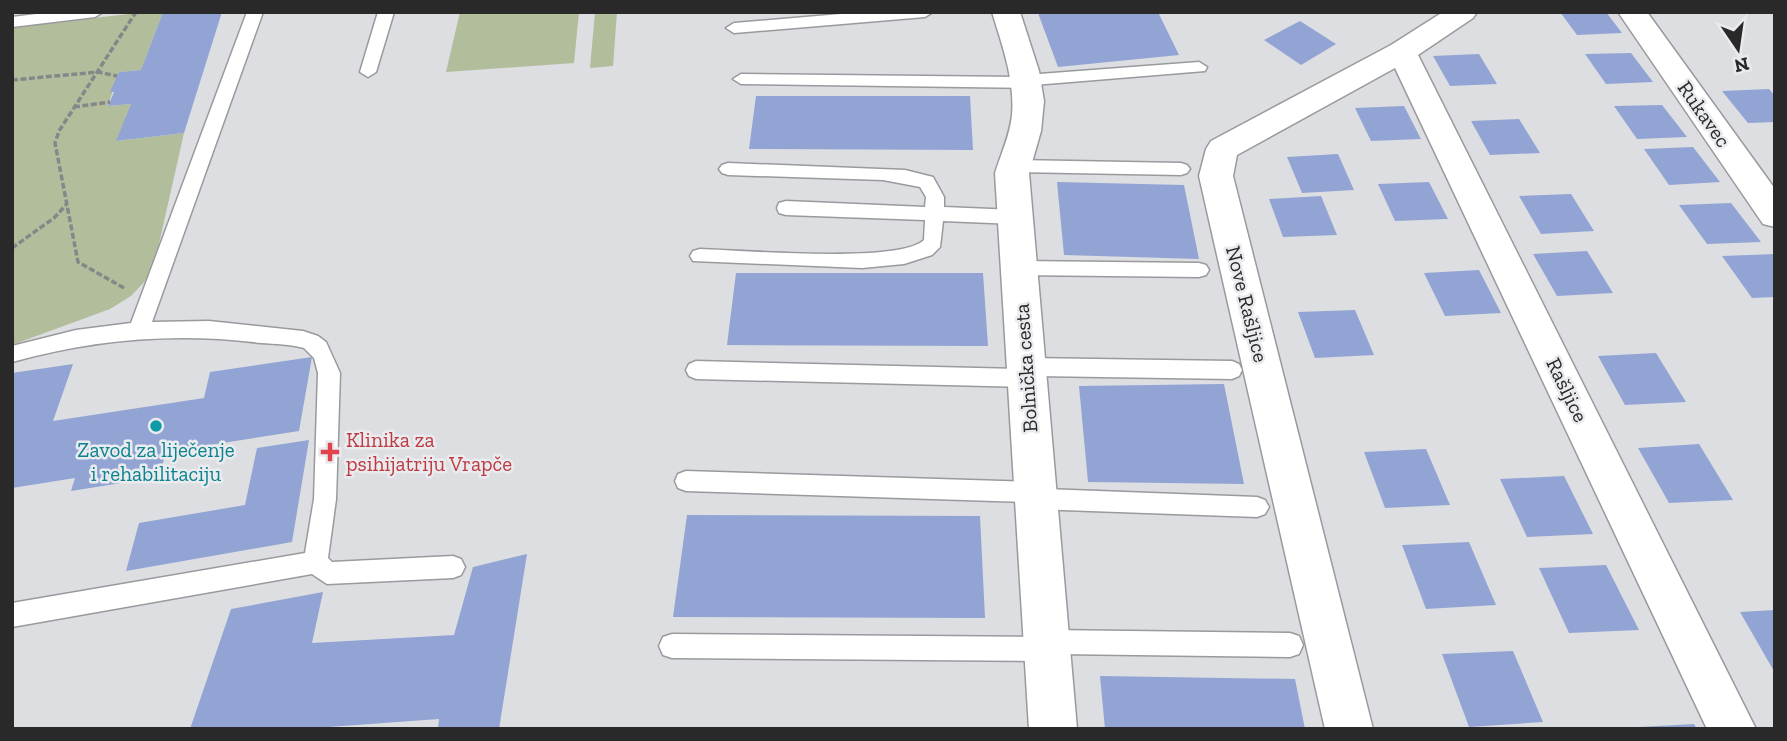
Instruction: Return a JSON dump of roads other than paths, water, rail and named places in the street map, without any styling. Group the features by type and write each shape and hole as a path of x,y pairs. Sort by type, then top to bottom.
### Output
{"street":[{"name":"Bolnička cesta","path":"1006,12 1026,81 1028,102 1025,130 1014,166 1015,217 1053,729"},
{"name":"Nove Rašljice","path":"1349,729 1216,176 1222,149 1402,52 1463,12"},
{"name":"Rukavec","path":"1632,12 1775,215"},
{"name":"Rašljice","path":"1402,52 1732,729"}],"lane":[{"path":"12,22 95,12"},
{"path":"138,331 255,12"},
{"path":"368,72 386,12"},
{"path":"734,28 925,12"},
{"path":"741,79 1026,81 1199,67"},
{"path":"1014,166 1181,169"},
{"path":"700,256 862,261 904,257 925,250 933,242 935,197 927,182 905,176 728,169"},
{"path":"786,208 1015,217"},
{"path":"1019,268 1199,270"},
{"path":"12,354 83,335 138,331 235,330 310,341 324,355 329,373 325,499 316,562"},
{"path":"696,370 1232,370"},
{"path":"686,481 1257,507"},
{"path":"316,562 327,573 453,567"},
{"path":"12,615 316,562"},
{"path":"672,646 1290,645"}],"place":[{"name":"Zavod za liječenje i rehabilitaciju","path":"156,426"},
{"name":"Klinika za psihijatriju Vrapče","path":"330,452"}]}
